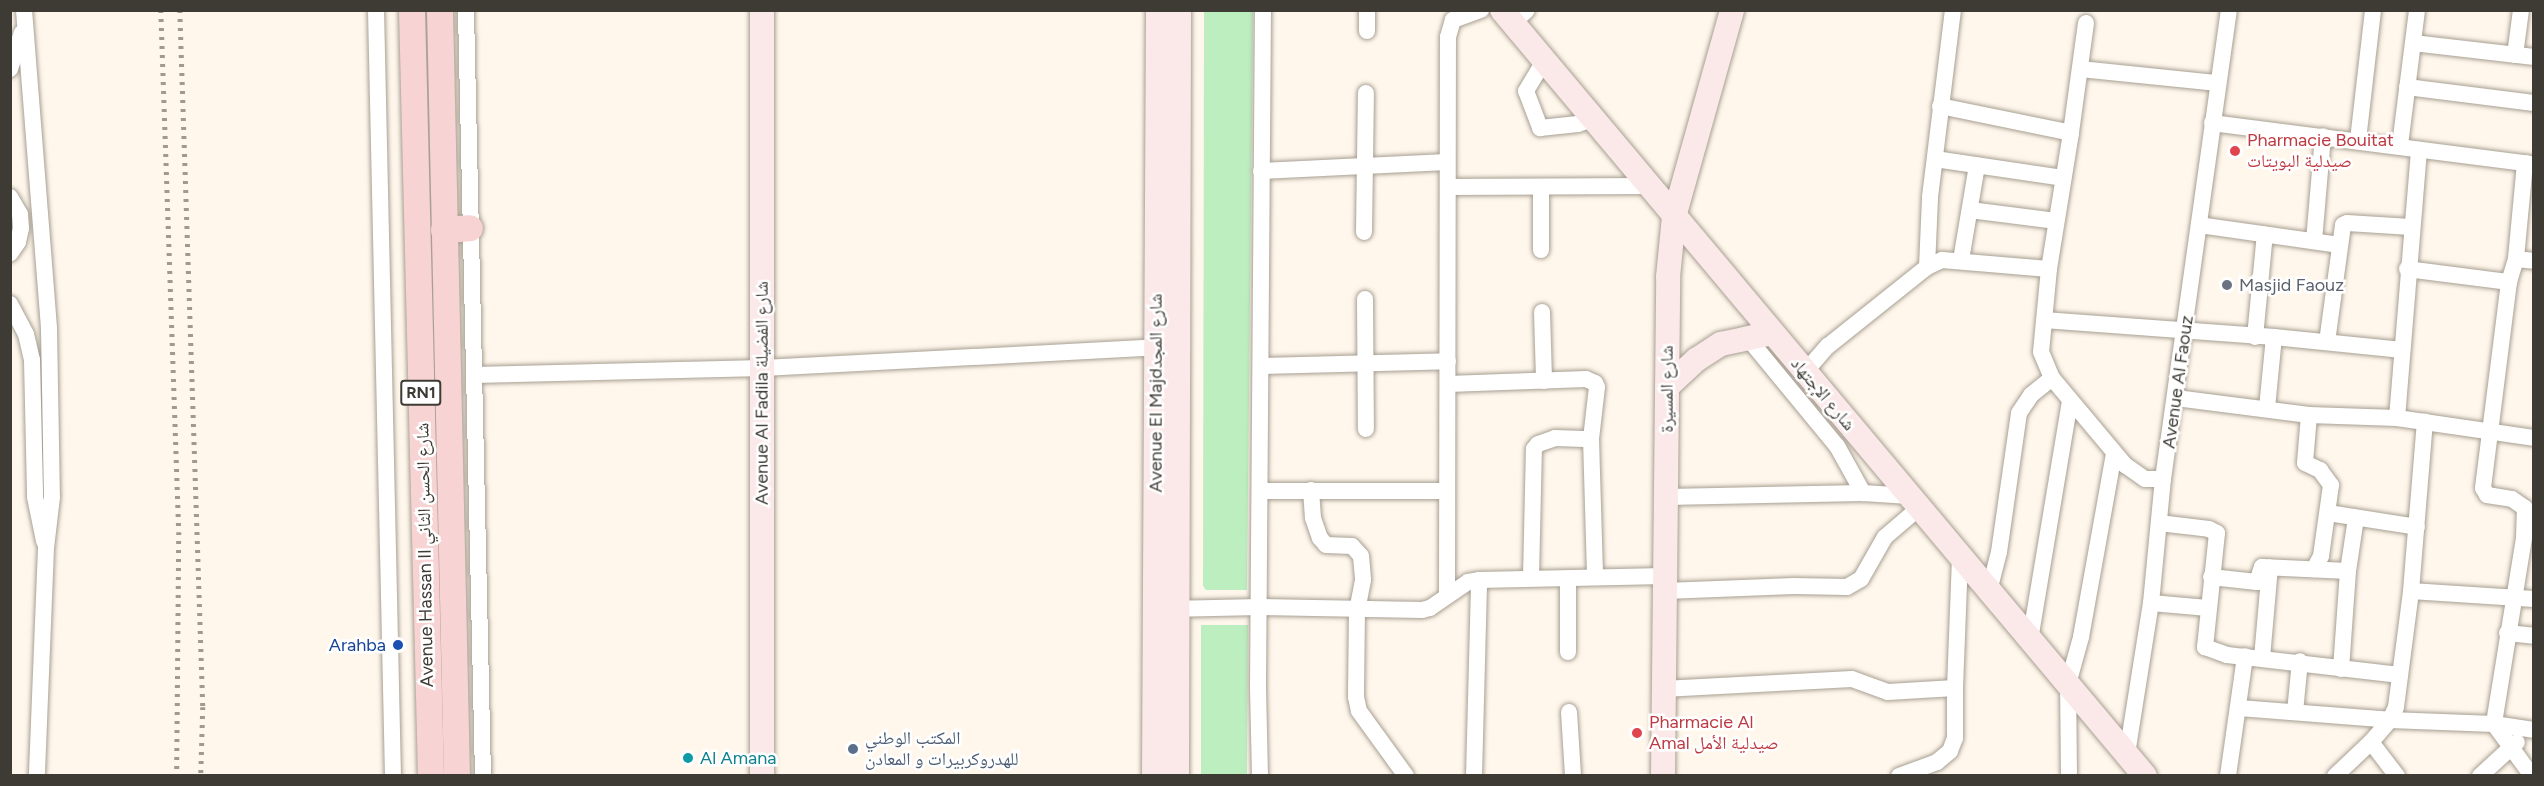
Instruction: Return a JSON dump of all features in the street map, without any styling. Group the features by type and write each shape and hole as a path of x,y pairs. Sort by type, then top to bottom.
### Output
{"main road":[{"name":"Avenue Hassan II شارع الحسن الثاني","path":"412,10 431,776"},
{"name":"Avenue Hassan II شارع الحسن الثاني","path":"440,10 457,776"},
{"path":"444,230 470,228"}],"street":[{"path":"376,10 393,776"},
{"path":"466,10 483,776"},
{"name":"Avenue Al Fadila شارع الفضيلة","path":"762,10 762,776"},
{"name":"Avenue El Majdشارع المجد","path":"1158,10 1168,347"},
{"name":"Avenue El Majdشارع المجد","path":"1154,776 1166,609 1168,347 1179,10"},
{"path":"1260,776 1258,686 1263,10"},
{"path":"1367,10 1367,31"},
{"path":"1447,596 1448,37 1452,15 1481,10"},
{"path":"1927,267 1940,106 1953,10"},
{"name":"Avenue Al Faouz","path":"2127,754 2151,603 2163,479 2185,332 2217,82 2229,10"},
{"path":"2358,140 2373,10"},
{"path":"2400,145 2417,10"},
{"path":"2515,55 2521,10"},
{"name":"شارع المسيرة","path":"1663,776 1668,277 1674,217 1727,12"},
{"name":"شارع الإجتهاد","path":"1514,15 1544,61 1592,119 2145,776"},
{"path":"10,69 24,19"},
{"path":"24,19 49,309 52,471 51,515 46,548 37,776"},
{"path":"2086,23 2081,69 2049,269 2041,352 2052,378 2114,453 2136,475 2145,479 2163,479"},
{"path":"2413,43 2534,57"},
{"path":"1544,61 1526,91 1540,128 1578,124 1592,119"},
{"path":"2081,69 2217,82"},
{"path":"2407,87 2534,103"},
{"path":"1364,232 1366,93"},
{"path":"1940,106 2071,133"},
{"path":"2212,123 2529,163 2488,431 2484,492 2487,495 2512,499 2525,508 2529,539 2513,598 2494,724 2532,776"},
{"path":"2314,241 2323,136"},
{"path":"2397,418 2407,268 2419,150"},
{"path":"1935,159 2063,178"},
{"path":"1261,171 1447,162"},
{"path":"1961,260 1977,165"},
{"path":"1448,187 1648,186"},
{"path":"1541,188 1541,250"},
{"path":"10,197 20,214 21,228 18,242 10,254"},
{"path":"1970,210 2056,221"},
{"path":"20,214 42,214"},
{"path":"2327,342 2341,229 2347,223 2411,227"},
{"path":"2199,225 2339,245"},
{"path":"2254,337 2265,234"},
{"path":"2516,259 2534,261"},
{"path":"1805,372 1828,346 1927,267 1942,260 2049,269"},
{"path":"2407,268 2509,282"},
{"path":"1365,299 1368,364 1366,429"},
{"path":"10,304 26,334 32,360 35,497 46,548"},
{"path":"1542,312 1544,381"},
{"path":"2044,320 2274,337 2402,350"},
{"path":"1667,387 1696,360 1721,344 1772,333"},
{"path":"1747,337 1837,446 1863,493"},
{"path":"2267,408 2274,337"},
{"path":"474,375 763,368 1168,347"},
{"path":"1262,366 1448,361"},
{"path":"1989,591 2001,542 2019,413 2031,395 2052,378"},
{"path":"1448,384 1586,379 1595,383 1597,387 1592,439 1595,576"},
{"path":"2176,398 2309,415 2397,418 2534,438"},
{"path":"2030,640 2070,401"},
{"path":"2309,415 2304,460 2307,466 2323,472 2331,485 2321,556 2314,569"},
{"path":"2334,776 2372,742 2390,720 2396,707 2411,591 2425,422"},
{"path":"1531,578 1530,516 1534,449 1538,444 1555,438 1592,439"},
{"path":"2069,776 2068,684 2081,637 2114,453"},
{"path":"1311,490 1313,518 1320,538 1326,545 1352,546 1361,556 1363,580 1357,610 1355,686 1359,711 1406,776"},
{"path":"1261,491 1447,491"},
{"path":"1166,609 1430,608 1468,582 1531,578 1568,579 1595,576 1665,584 1847,587 1861,579 1885,537 1914,502 1863,493 1667,497"},
{"path":"2328,513 2417,527"},
{"path":"2341,669 2348,571 2356,518"},
{"path":"2159,523 2214,531 2217,538 2205,647 2227,655 2300,661 2341,669 2400,675"},
{"path":"1899,776 1937,762 1950,751 1955,738 1960,556"},
{"path":"2211,577 2254,583 2260,580 2262,567 2348,571"},
{"path":"2228,776 2239,708 2253,657 2270,567"},
{"path":"1568,579 1568,652"},
{"path":"1474,776 1479,580"},
{"path":"2411,591 2534,599"},
{"path":"2151,603 2208,608"},
{"name":"Avenue El Majdشارع المجد","path":"1166,609 1177,776"},
{"path":"2507,633 2534,636"},
{"path":"2295,712 2300,661"},
{"path":"1663,689 1852,679 1888,692 1955,688"},
{"path":"2239,708 2390,720 2494,724 2531,730"},
{"path":"1569,712 1573,776"},
{"path":"2480,776 2531,730"},
{"path":"2372,742 2397,776"}],"green space":[{"path":"1204,11 1253,11 1247,590 1206,590 1203,586"},
{"path":"1201,625 1248,625 1247,775 1201,775"}],"railway":[{"path":"161,10 179,532 177,776"},
{"path":"180,10 203,707 201,776"}],"place":[{"name":"Pharmacie Bouitat صيدلية البويتات","path":"2235,151"},
{"name":"Masjid Faouz","path":"2227,285"},
{"name":"Arahba","path":"398,645"},
{"name":"Pharmacie Al Amal صيدلية الأمل","path":"1637,733"},
{"name":"المكتب الوطني للهدروكربيرات و المعادن","path":"853,749"},
{"name":"Al Amana","path":"688,758"}]}
